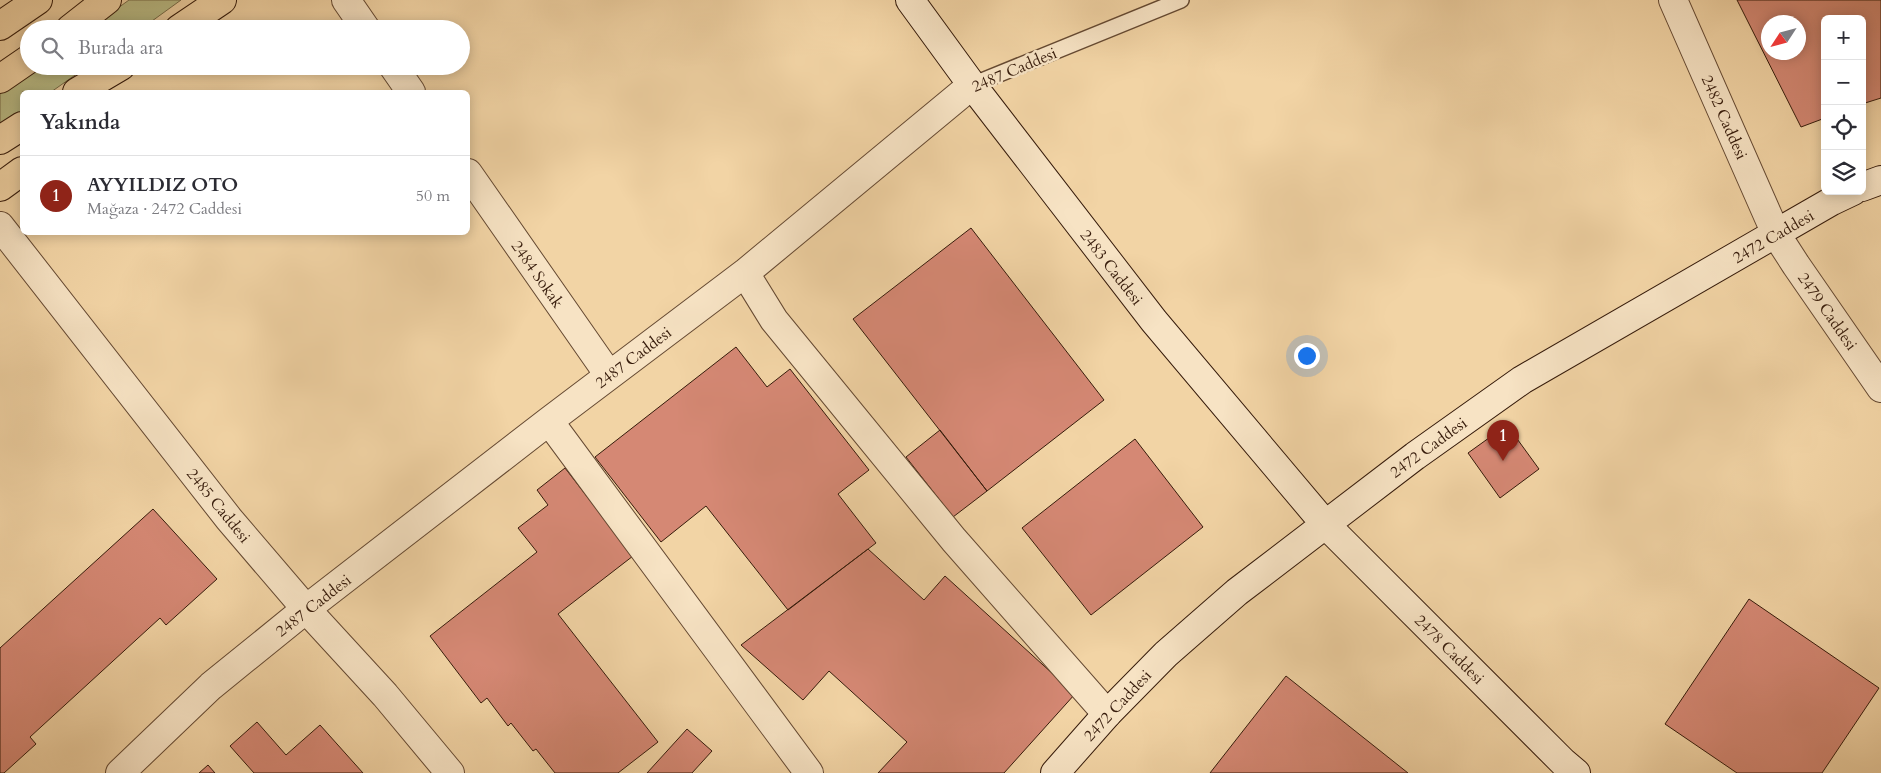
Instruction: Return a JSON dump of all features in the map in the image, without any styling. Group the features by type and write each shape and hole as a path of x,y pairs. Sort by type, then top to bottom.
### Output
{"main road":[{"path":"0,26 38,0"},
{"path":"81,20 107,0"},
{"path":"193,20 222,0"},
{"path":"0,80 20,66"},
{"path":"80,90 105,75"},
{"path":"110,90 126,75"},
{"path":"0,140 20,127"},
{"path":"0,187 20,172"}],"street":[{"path":"346,0 360,20"},
{"name":"2483 Caddesi","path":"910,0 972,85 1154,321 1325,524"},
{"name":"2482 Caddesi","path":"1673,0 1776,234"},
{"path":"399,75 410,90"},
{"name":"2487 Caddesi","path":"120,773 211,686 549,421 745,274 972,85"},
{"name":"2484 Sokak","path":"470,176 609,375"},
{"path":"1866,186 1881,180"},
{"name":"2472 Caddesi","path":"1055,773 1107,714 1166,654 1208,617 1237,592 1415,456 1522,380 1845,195"},
{"name":"2485 Caddesi","path":"0,226 229,518 306,610 385,695 450,773"},
{"name":"2479 Caddesi","path":"1776,234 1881,388"},
{"path":"745,274 774,320 954,540 1107,714"},
{"path":"549,421 810,773"},
{"name":"2478 Caddesi","path":"1325,524 1576,773"}],"lane":[{"name":"2487 Caddesi","path":"972,85 1181,0"}],"green space":[{"path":"129,0 181,0 153,20 101,20"},
{"path":"25,75 75,75 54,90 20,90 20,114 0,129 0,93"}],"building":[{"path":"1737,0 1881,0 1881,98 1866,103 1866,15 1821,15 1821,120 1801,127 1767,60 1806,60 1806,15 1761,15 1761,48"},
{"path":"971,228 1104,400 987,491 853,319"},
{"path":"736,347 767,387 790,369 869,470 838,494 876,543 788,610 706,506 661,542 595,457"},
{"path":"1507,425 1539,469 1500,498 1468,453"},
{"path":"940,430 987,491 953,517 906,457"},
{"path":"1135,439 1203,527 1091,615 1022,528"},
{"path":"565,468 633,556 558,614 658,742 618,773 555,773 536,749 533,751 511,723 508,726 487,698 481,703 430,636 537,552 518,528 548,505 537,490"},
{"path":"153,509 217,579 166,625 160,618 30,737 36,744 4,773 0,773 0,648"},
{"path":"868,549 924,600 945,576 1075,694 1004,773 878,773 907,742 829,671 803,700 741,645"},
{"path":"1749,599 1879,688 1822,773 1737,773 1665,724"},
{"path":"1286,676 1408,773 1210,773"},
{"path":"257,722 286,755 320,725 363,773 254,773 230,746"},
{"path":"687,729 712,751 692,773 647,773"},
{"path":"208,765 215,773 199,773"}],"place":[{"name":"AYYILDIZ OTO","path":"1503,461"}]}
